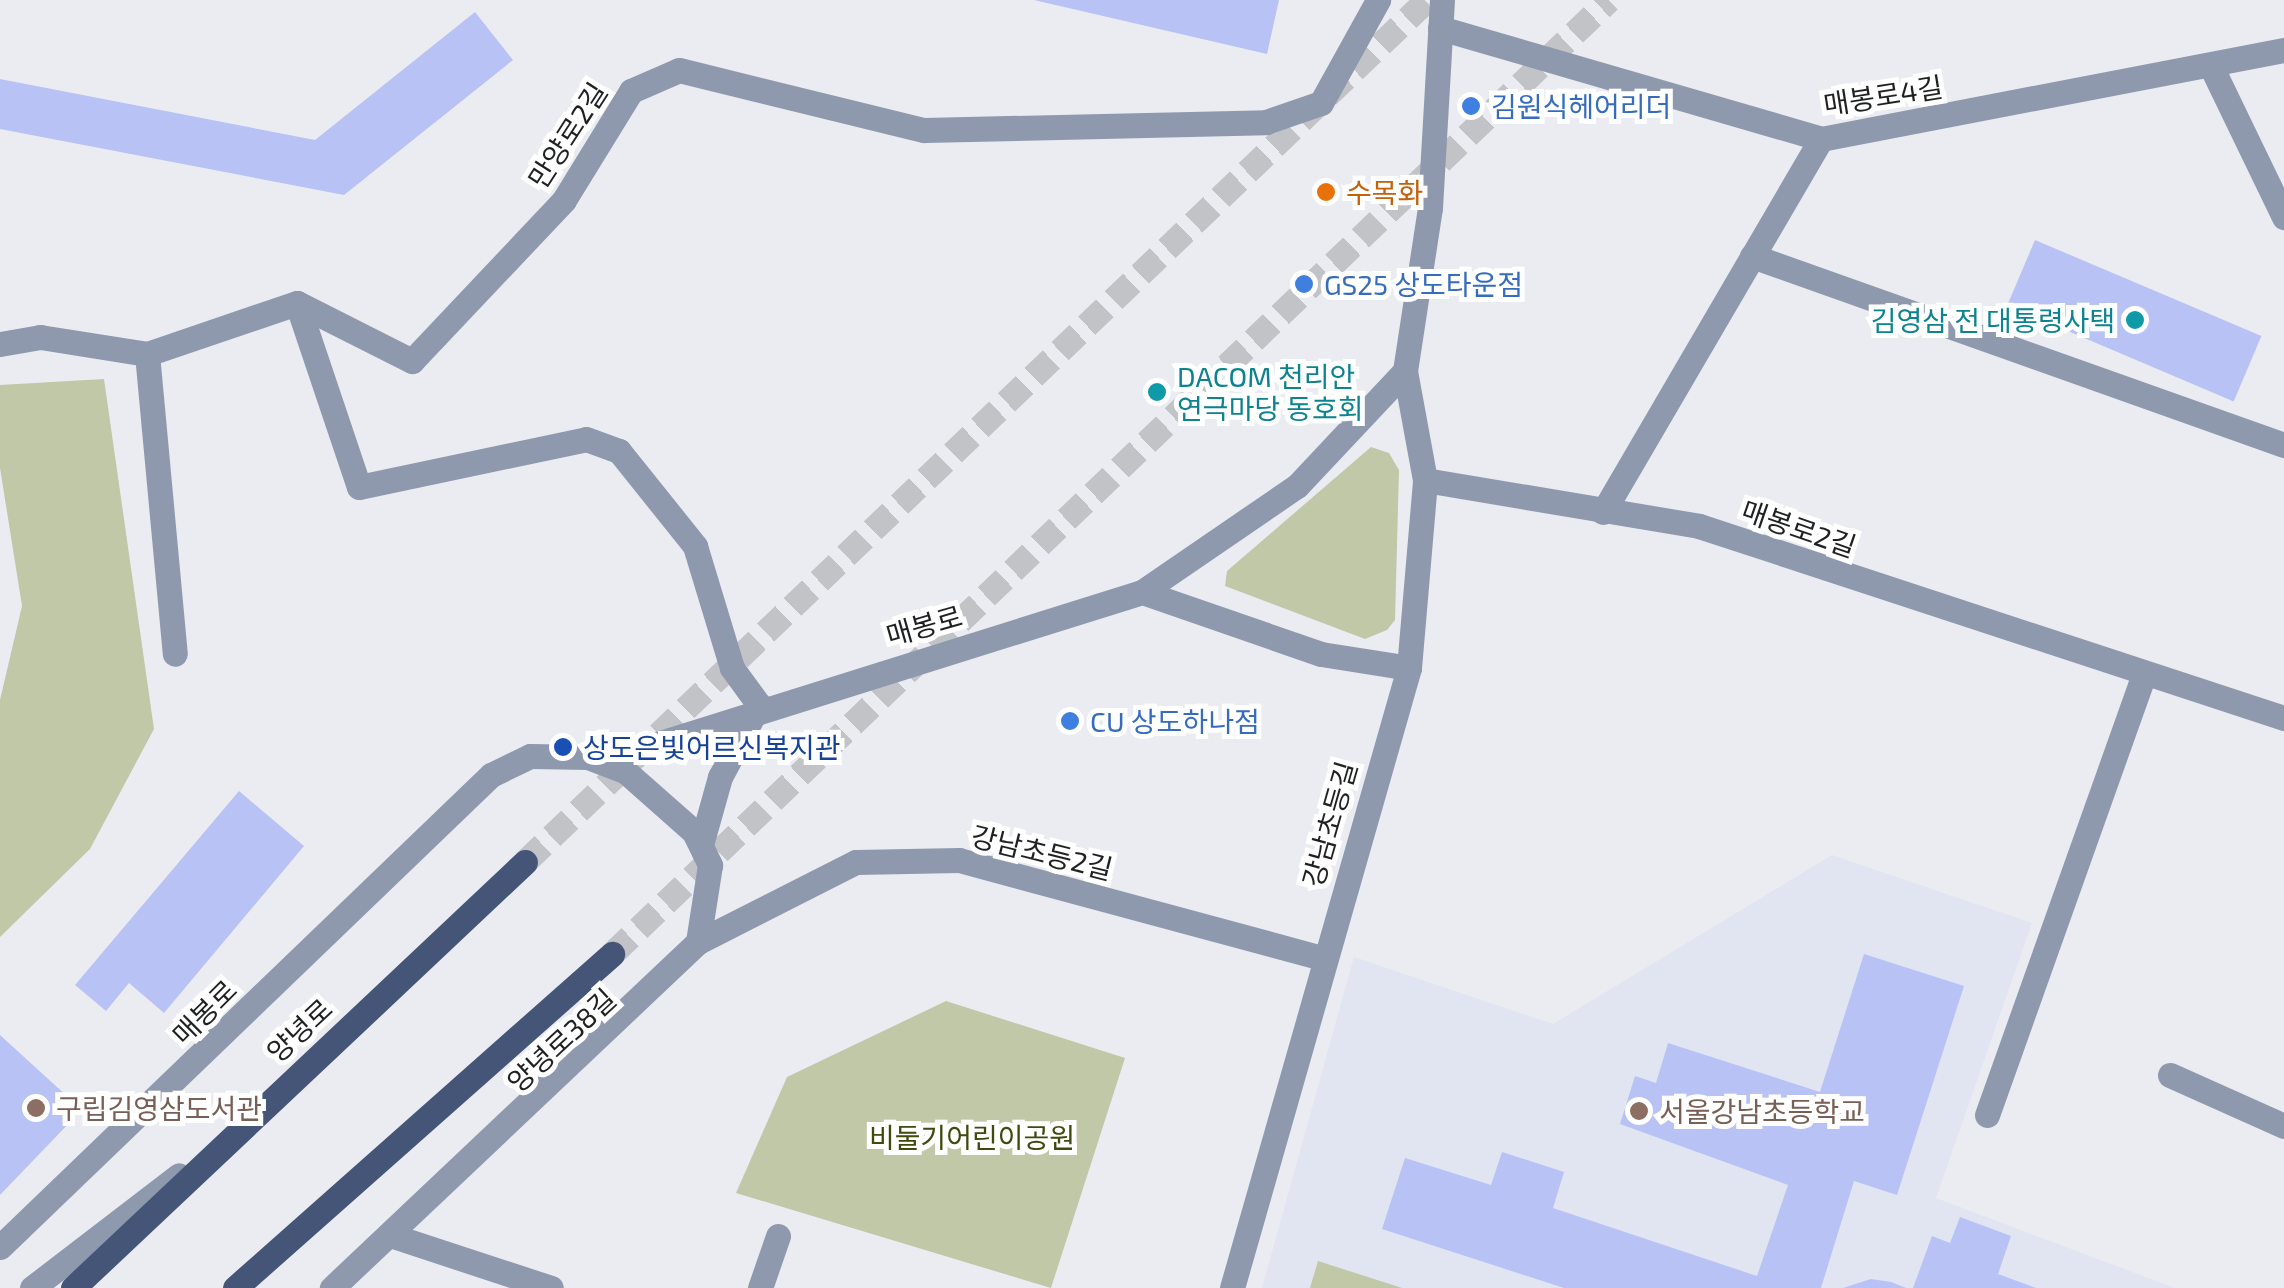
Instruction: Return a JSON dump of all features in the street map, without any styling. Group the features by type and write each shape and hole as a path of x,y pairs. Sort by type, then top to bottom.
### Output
{"main road":[{"name":"양녕로","path":"74,1288 214,1148 525,862"},
{"path":"235,1288 612,954"}],"street":[{"name":"만양로2길","path":"297,302 412,361 564,200 631,91 679,70 924,130 1266,122 1321,103 1378,0"},
{"path":"1405,371 1430,208 1442,0"},
{"name":"매봉로4길","path":"1440,28 1821,138 2284,50"},
{"path":"2211,66 2284,218"},
{"path":"1603,512 1821,138"},
{"path":"1752,256 2284,445"},
{"path":"0,344 40,337 147,354 297,302 360,487 586,439 619,451 695,546 732,668 759,705 720,777 700,844 710,901 698,942"},
{"path":"147,354 174,654"},
{"name":"강남초등길","path":"1232,1288 1322,958 1409,668 1426,480 1405,371"},
{"name":"매봉로","path":"0,1247 490,774 530,756 600,761 640,755 759,705 1142,592 1297,486 1405,371"},
{"name":"매봉로2길","path":"1426,480 1698,526 2143,676 2284,718"},
{"path":"1142,592 1320,654 1409,668"},
{"path":"1987,1115 2143,676"},
{"name":"매봉로","path":"600,761 655,794 700,844"},
{"name":"강남초등2길","path":"698,942 856,862 958,860 1322,958"},
{"name":"양녕로38길","path":"341,1285 396,1237 698,942"},
{"path":"2170,1075 2284,1126"},
{"path":"32,1288 214,1148"},
{"path":"760,1288 778,1236"},
{"path":"396,1237 551,1288"}],"shaded area":[{"name":"서울강남초등학교","path":"1832,855 2032,923 1936,1198 2175,1288 1262,1288 1354,957 1553,1024"}],"green space":[{"path":"104,379 154,729 90,849 0,937 0,700 22,606 0,468 0,385"},
{"path":"1371,447 1389,453 1399,470 1395,620 1387,630 1365,639 1225,586 1227,571"},
{"name":"비둘기어린이공원","path":"946,1001 1125,1058 1051,1288 736,1193 787,1077"},
{"path":"1318,1261 1402,1288 1310,1288"}],"building":[{"path":"1034,0 1279,0 1267,54"},
{"path":"475,12 513,60 344,195 0,129 0,79 315,140"},
{"name":"김영삼 전 대통령사택","path":"2035,240 2261,336 2234,401 2007,305"},
{"path":"239,791 304,846 164,1013 129,983 106,1011 75,985"},
{"name":"서울강남초등학교","path":"1864,954 1964,986 1897,1195 1854,1181 1821,1288 1564,1288 1382,1229 1405,1158 1491,1185 1502,1152 1564,1172 1553,1208 1757,1276 1788,1185 1620,1124 1635,1076 1656,1083 1668,1043 1820,1092"},
{"name":"구립김영삼도서관","path":"0,1035 69,1098 73,1119 0,1195"},
{"path":"1960,1217 2011,1236 1998,1274 2036,1288 1913,1288 1932,1236 1950,1243"},
{"path":"1871,1279 1891,1282 1906,1288 1843,1288"}],"tunnel":[{"path":"525,862 1427,0"},
{"path":"612,954 1609,0"}],"place":[{"name":"김원식헤어리더","path":"1471,106"},
{"name":"수목화","path":"1326,192"},
{"name":"GS25 상도타운점","path":"1304,284"},
{"name":"김영삼 전 대통령사택","path":"2135,320"},
{"name":"DACOM 천리안 연극마당 동호회","path":"1157,392"},
{"name":"CU 상도하나점","path":"1070,721"},
{"name":"상도은빛어르신복지관","path":"563,747"},
{"name":"구립김영삼도서관","path":"36,1108"},
{"name":"서울강남초등학교","path":"1639,1111"}]}
